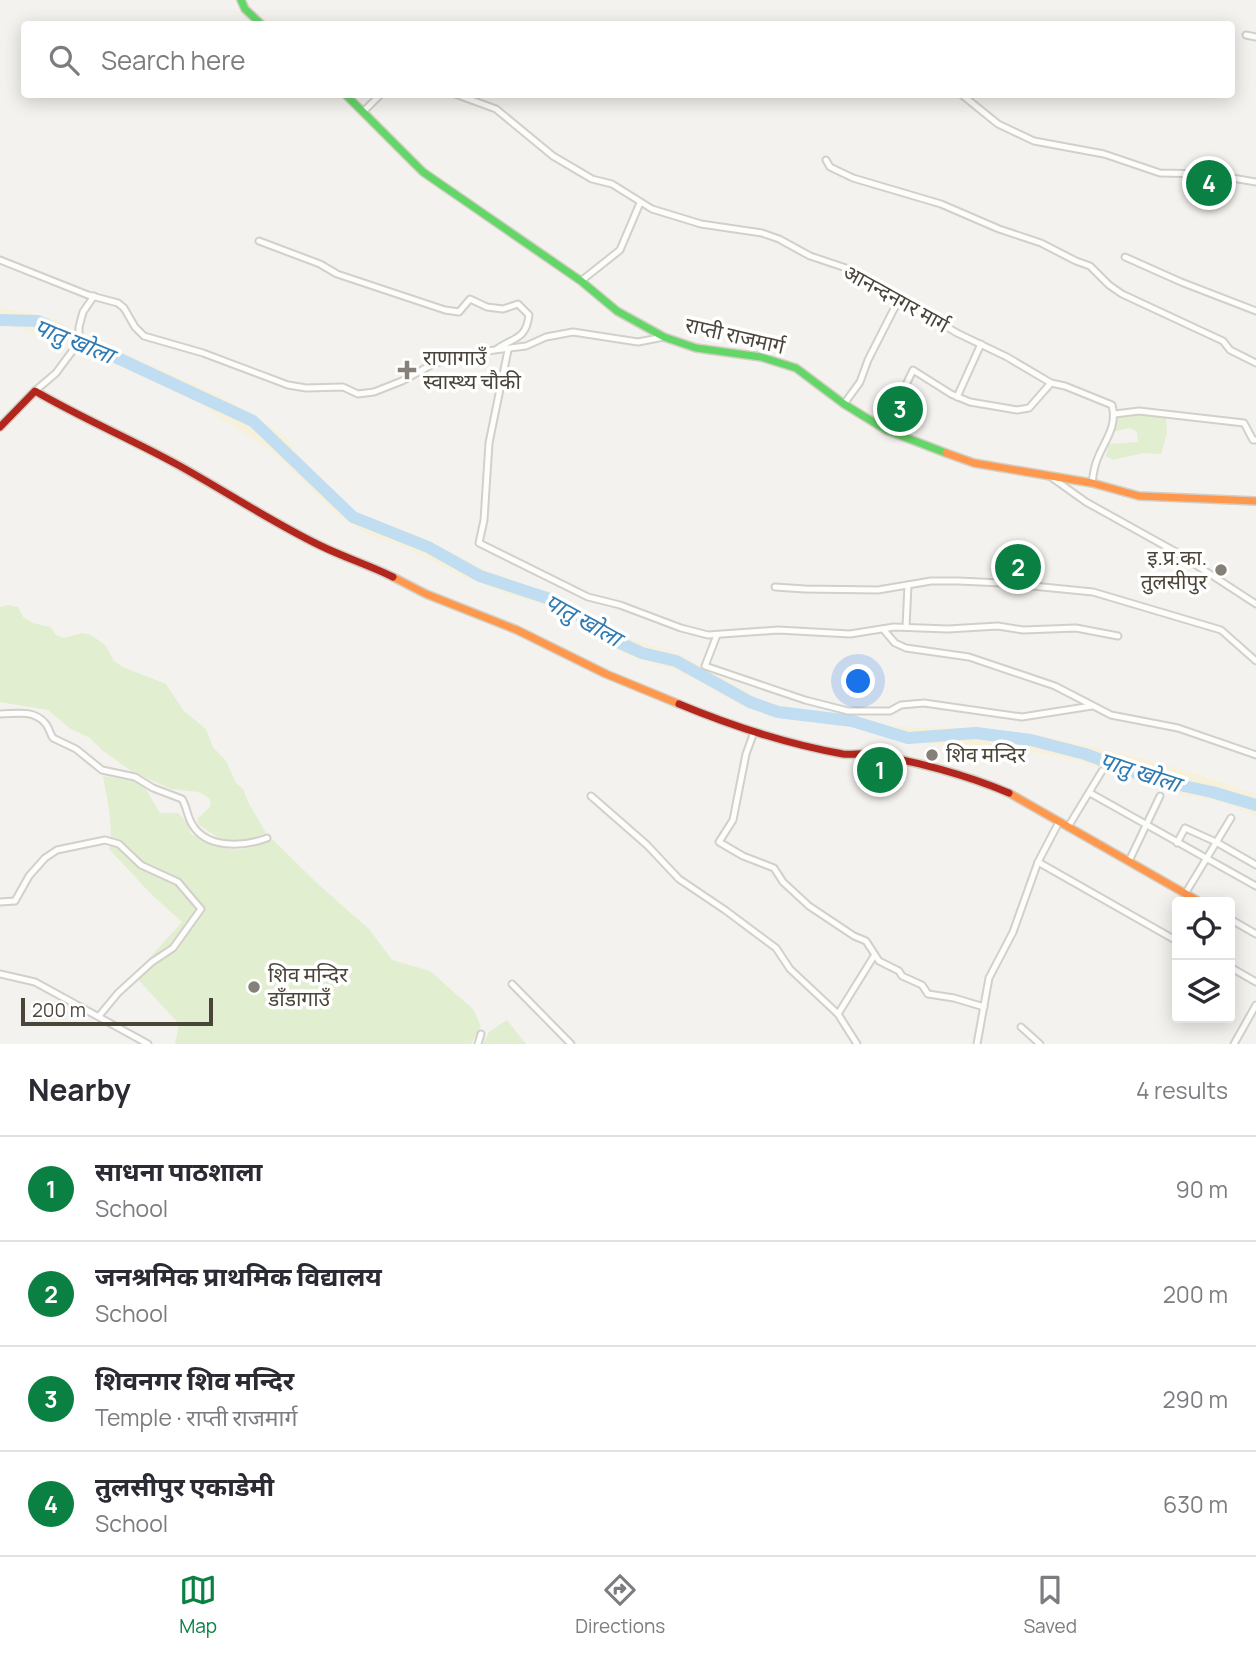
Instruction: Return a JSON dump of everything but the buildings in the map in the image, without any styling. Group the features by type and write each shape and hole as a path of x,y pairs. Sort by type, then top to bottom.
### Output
{"street":[{"path":"241,0 245,9 258,21"},
{"path":"1246,35 1256,37"},
{"name":"राप्ती राजमार्ग","path":"349,98 423,172 581,281 617,311 664,337 696,348 761,357 796,368 844,404 886,430 974,463 1092,483 1139,496 1256,501"},
{"path":"364,111 377,98"},
{"name":"आनन्दनगर मार्ग","path":"466,98 496,109 553,156 592,178 612,184 652,209 701,223 762,233 810,256 852,270 1051,383 1112,405 1115,414"},
{"path":"966,98 998,124 1034,141 1104,154 1160,173 1209,174 1256,182"},
{"path":"826,160 830,167 853,178 941,204 999,229 1041,243 1090,266 1109,285 1122,293 1223,341 1230,350 1256,363"},
{"path":"581,281 620,250 640,203"},
{"path":"259,241 320,264 337,274 445,310 459,312 470,299 487,307 503,309 517,304 529,315 528,325 523,334 497,349"},
{"path":"1125,257 1256,311"},
{"path":"0,260 118,303 124,307 135,327 144,336 203,353 288,385 306,388 343,387 358,394 374,392 402,381 433,363 471,353 526,346 546,337 573,331 638,342 664,337"},
{"path":"0,427 56,373 79,342 83,312 94,296"},
{"path":"844,404 860,382 868,360 899,299"},
{"path":"957,397 981,344"},
{"path":"508,350 489,443 480,543 588,597 620,605 681,628 717,635 778,630 850,634 906,627 998,626 1023,630 1065,627 1118,636"},
{"path":"886,430 896,413 895,408 913,370 957,397 981,406 1017,410 1028,408 1051,383"},
{"path":"35,391 69,411 143,446 321,546 379,570 426,594 517,629 606,674 754,732 836,752 868,754 972,778 1008,793 1191,897"},
{"path":"1092,483 1097,458 1111,430 1115,414 1139,411 1204,417 1225,422 1238,421 1244,424 1253,440 1256,440"},
{"path":"1048,475 1086,502 1175,552 1256,604"},
{"path":"775,587 878,590 931,582 1002,583 1093,592 1221,630 1256,661"},
{"path":"906,627 908,584"},
{"path":"883,629 895,643 906,648 969,657 1055,686 1111,715 1178,728 1256,755"},
{"path":"717,635 705,666 805,700 848,711 890,711 901,705 924,703 1022,717 1092,706"},
{"path":"0,714 22,712 36,716 47,724 53,738 76,749 102,770 135,777 153,788 183,799 193,828 220,845 267,838"},
{"path":"754,732 746,754 733,820 719,842 743,856 774,868 783,882 809,906 866,941 874,956 902,976 922,985 928,994 984,1007"},
{"path":"1068,827 1102,771"},
{"path":"1090,793 1256,886"},
{"path":"591,796 680,879 776,948 790,969 838,1014 857,1044"},
{"path":"1129,861 1160,796"},
{"path":"1185,894 1231,818"},
{"path":"977,1044 989,978 1013,932 1038,862 1059,822"},
{"path":"1177,843 1185,828 1256,865"},
{"path":"0,902 15,901 29,876 45,858 57,850 105,840 118,845 141,865 178,883 193,899 201,909 173,948 152,962 118,993 99,1016"},
{"path":"1038,862 1172,938"},
{"path":"1235,922 1256,934"},
{"path":"838,1014 874,956"},
{"path":"1235,970 1256,982"},
{"path":"0,974 36,982 148,1044"},
{"path":"512,985 571,1044"},
{"path":"1234,1044 1256,1005"},
{"path":"1021,1027 1040,1044"},
{"path":"478,1044 481,1034"}],"green space":[{"path":"1143,414 1166,418 1167,433 1161,454 1143,453 1113,460 1106,456 1109,444 1138,442 1137,432 1130,428 1112,432 1118,418"},
{"path":"0,607 18,607 23,617 33,623 50,627 56,635 64,638 82,633 91,635 105,645 114,661 123,667 166,684 183,710 206,729 213,747 226,761 266,833 251,839 225,842 199,825 197,819 210,807 208,797 198,792 171,789 131,771 90,738 69,728 48,710 0,702"},
{"path":"103,776 133,781 144,786 160,813 178,813 187,822 191,834 213,845 240,849 272,839 369,929 392,960 430,971 473,1009 481,1026 471,1044 175,1044 179,1024 134,975 182,922 151,894 109,849 110,822"},
{"path":"507,1020 526,1044 483,1044 489,1032"}],"sand":[{"path":"0,307 55,319 86,337 212,392 259,418 286,438 297,454 356,512 422,537 483,569 555,596 625,637 683,656 768,704 838,715 882,726 973,729 1038,735 1133,756 1256,794 1256,816 1223,802 1164,791 1080,761 1014,749 916,743 846,723 767,715 740,705 674,669 617,650 559,609 508,594 465,577 401,545 370,536 343,519 273,452 195,401 84,349 0,325"}],"waterway":[{"name":"पातु खोला","path":"0,320 38,321 253,421 353,517 428,547 480,576 559,602 618,642 642,653 676,661 750,702 778,712 852,721 908,738 976,733 1031,740 1085,754 1156,780 1256,805"}],"traffic: fast":[{"path":"241,0 245,9 258,21"},
{"path":"349,98 423,172 581,281 617,311 664,337 696,348 761,357 796,368 844,404 886,430 946,453"}],"traffic: slow":[{"path":"946,453 974,463 1092,483 1139,496 1256,501"},
{"path":"393,577 426,594 517,630 606,674 679,704"},
{"path":"1009,793 1191,897"}],"traffic: jam":[{"path":"0,427 35,391 178,465 301,536 393,577"},
{"path":"679,704 780,740 843,754 870,754 923,765 976,780 1009,793"}],"place":[{"name":"तुलसीपुर एकाडेमी","path":"1209,183"},
{"name":"राणागाउँ स्वास्थ्य चौकी","path":"407,370"},
{"name":"शिवनगर शिव मन्दिर","path":"900,409"},
{"name":"जनश्रमिक प्राथमिक विद्यालय","path":"1018,567"},
{"name":"इ.प्र.का. तुलसीपुर","path":"1221,570"},
{"name":"शिव मन्दिर","path":"932,755"},
{"name":"साधना पाठशाला","path":"880,770"},
{"name":"शिव मन्दिर डाँडागाउँ","path":"254,987"}]}
